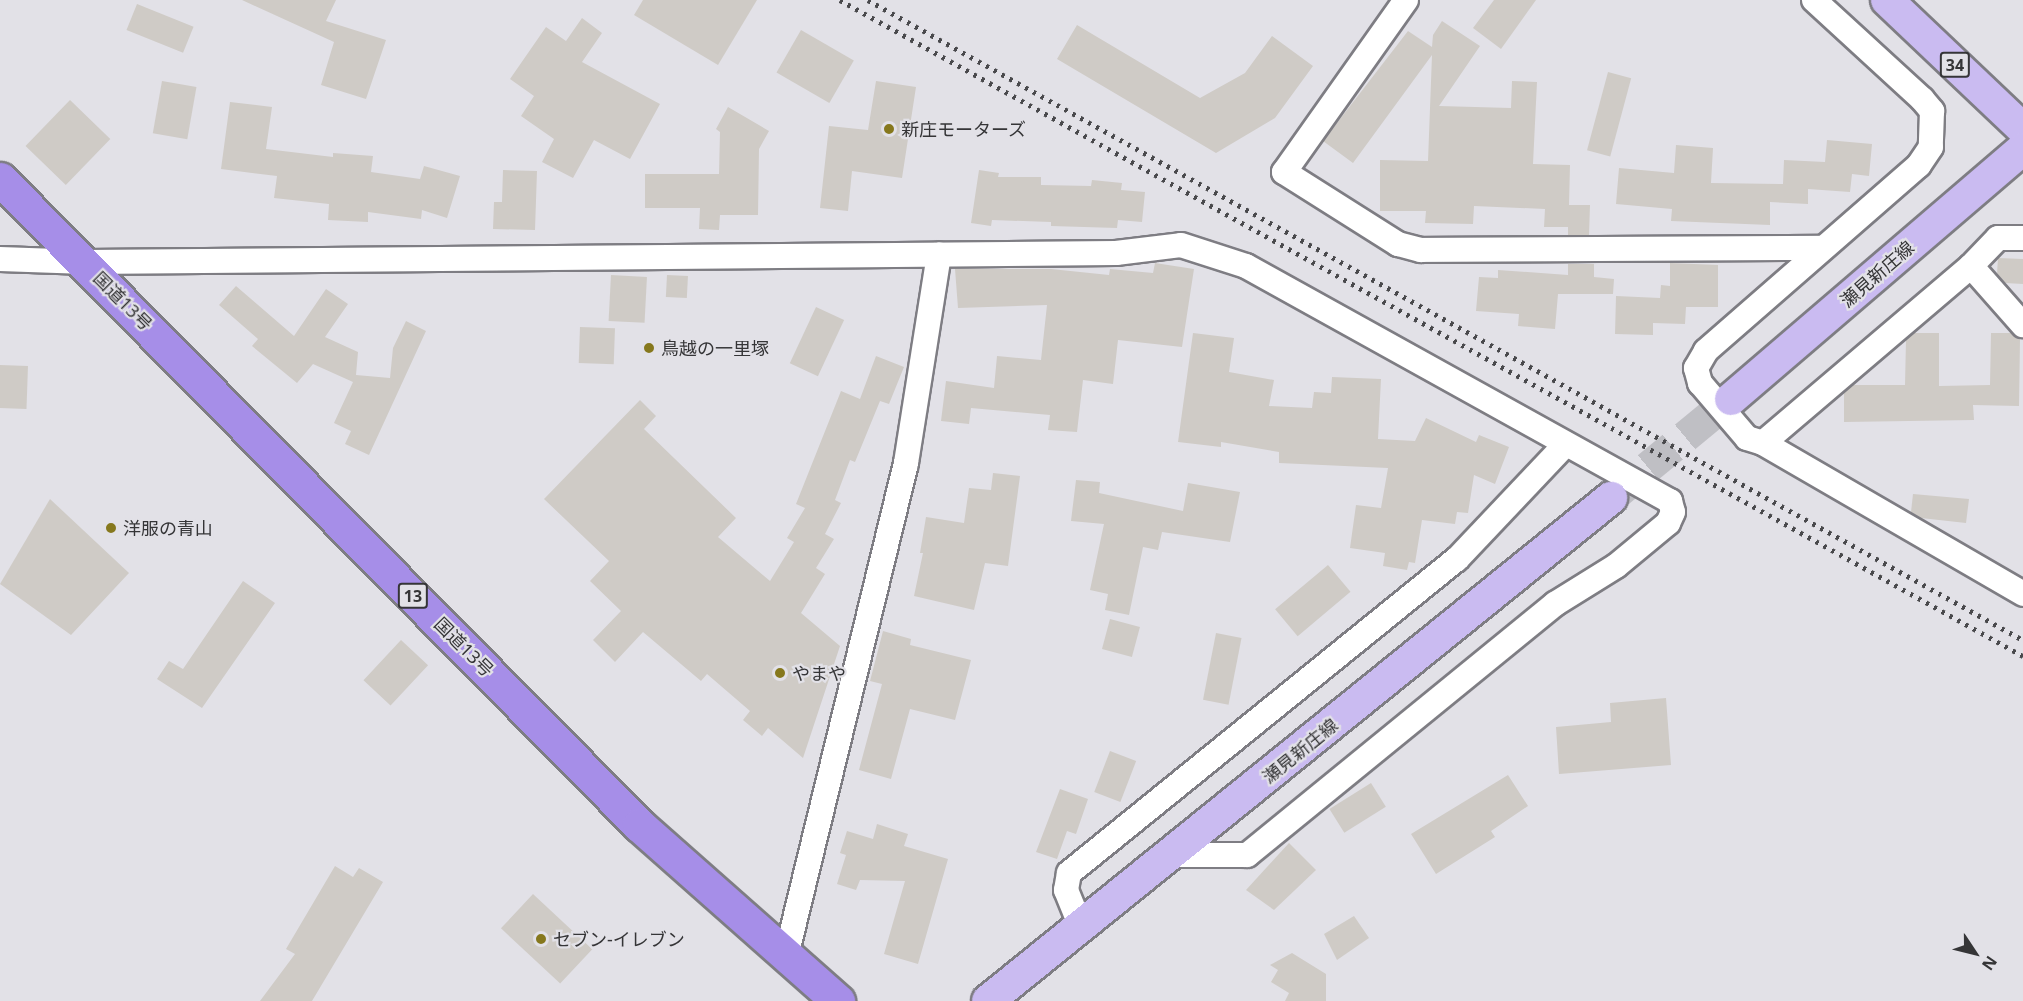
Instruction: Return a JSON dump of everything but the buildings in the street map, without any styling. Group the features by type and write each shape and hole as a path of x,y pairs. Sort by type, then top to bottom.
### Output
{"highway":[{"name":"国道13号","path":"0,179 86,262 639,825 838,1001"}],"main road":[{"name":"34","path":"1887,0 2023,129"},
{"name":"瀬見新庄線","path":"1731,399 2023,149"},
{"name":"瀬見新庄線","path":"988,1001 1172,855 1611,498"}],"street":[{"path":"1406,0 1284,172 1398,244 1421,250 1821,248"},
{"path":"1814,0 1922,99 1932,111 1934,130 1931,147 1919,165 1821,248 1706,351 1696,368 1700,383 1747,438 1763,443 2023,594"},
{"path":"1763,443 1971,266 1998,238 2023,238"},
{"path":"0,259 86,262 1116,253 1181,245 1246,266 1564,446 1670,501 1673,512 1668,523 1616,566 1555,604 1247,855 1172,855"},
{"path":"786,956 906,463 939,255"},
{"path":"1971,266 2023,325"},
{"path":"1081,927 1066,890 1069,873 1457,558 1564,446"}],"tunnel":[{"path":"1611,498 1731,399"}],"railway":[{"path":"840,0 2023,656"},
{"path":"868,0 2023,640"}],"place":[{"name":"新庄モーターズ","path":"889,129"},
{"name":"鳥越の一里塚","path":"649,348"},
{"name":"洋服の青山","path":"111,528"},
{"name":"やまや","path":"780,673"},
{"name":"セブン-イレブン","path":"541,939"}]}
